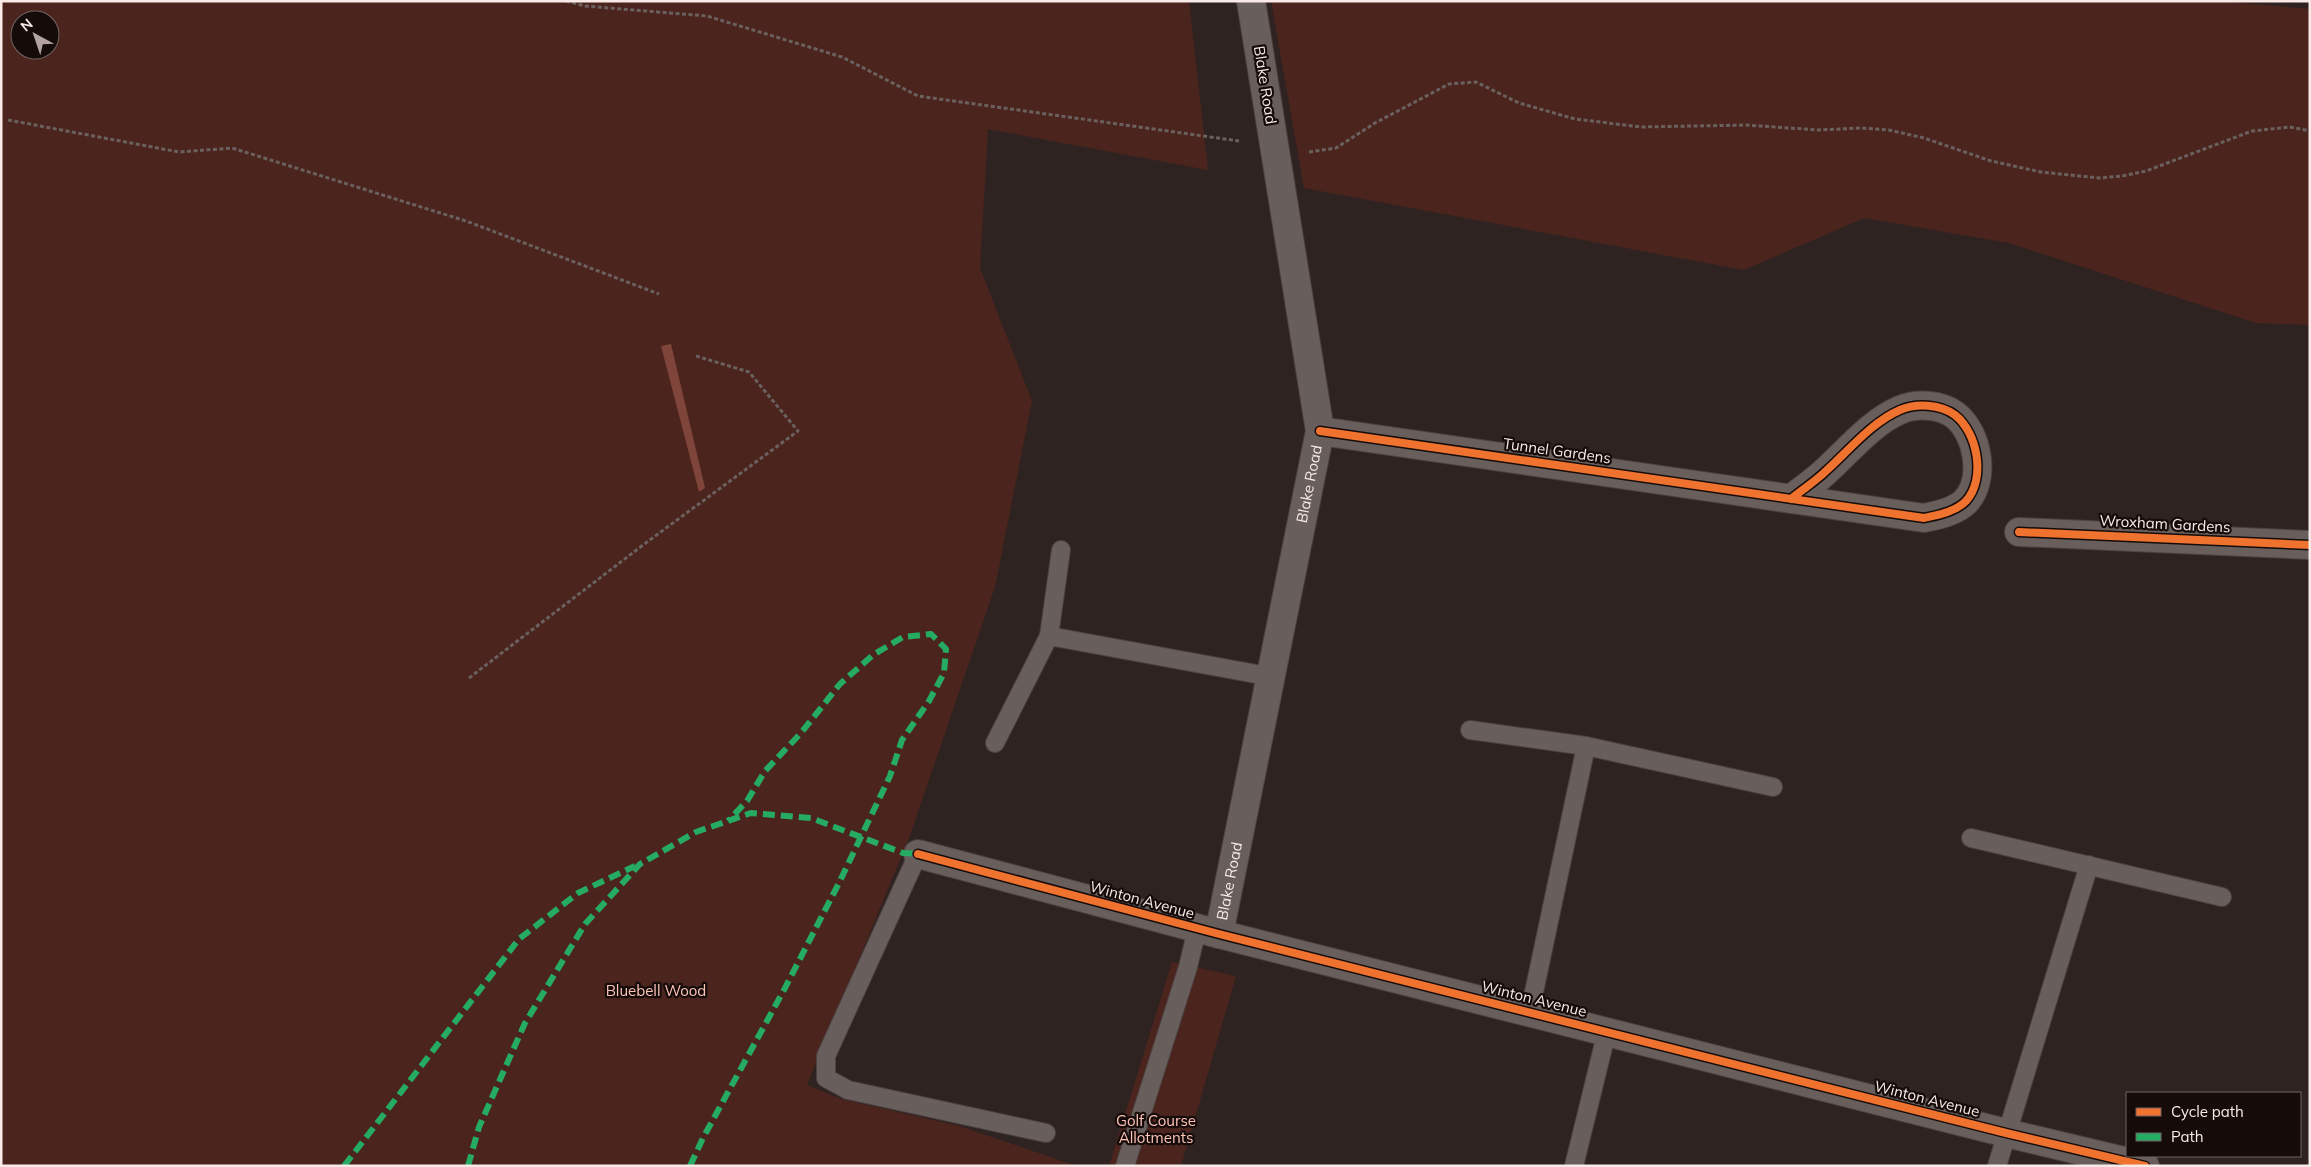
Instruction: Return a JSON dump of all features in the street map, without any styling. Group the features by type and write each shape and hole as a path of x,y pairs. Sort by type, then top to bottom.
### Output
{"street":[{"name":"Blake Road","path":"1208,932 1272,677 1320,431 1251,1"},
{"name":"Tunnel Gardens","path":"1320,431 1924,518 1949,512 1965,502 1972,492 1978,474 1976,454 1968,431 1954,415 1933,407 1914,405 1899,410 1877,425 1826,472 1791,498"},
{"name":"Wroxham Gardens","path":"2019,532 2310,545"},
{"name":"Winton Avenue","path":"918,854 1208,932 2006,1133 2145,1166"}],"lane":[{"path":"995,743 1049,636 1061,550"},
{"path":"1049,636 1272,677"},
{"path":"1470,730 1586,746 1772,787"},
{"path":"1530,1012 1586,746"},
{"path":"1971,838 2222,898"},
{"path":"918,854 826,1056 826,1078 848,1090 1046,1133"},
{"path":"1997,1166 2090,865"},
{"path":"1125,1166 1188,967 1208,932"},
{"path":"1574,1166 1607,1031"}],"path":[{"path":"566,1 585,6 707,16 842,57 918,96 1275,151 1336,148 1375,123 1449,84 1476,82 1519,103 1575,119 1641,126 1746,125 1818,130 1861,128 1889,130 1924,138 1991,161 2040,172 2099,178 2146,171 2252,131 2290,127 2310,131"},
{"path":"8,120 179,152 232,148 466,221 659,294"},
{"path":"470,678 643,545 798,431 749,372 696,356"}],"green space":[{"name":"Bluebell Wood","path":"1,1 1189,1 1208,170 988,129 980,268 1032,401 995,587 909,838 807,1085 841,1099 959,1126 1077,1166 1,1166"},
{"path":"1271,1 2219,1 2310,9 2310,325 2256,323 2009,243 1864,218 1744,270 1304,188"},
{"name":"Golf Course Allotments","path":"1172,962 1236,976 1181,1166 1109,1166"}],"shaded area":[{"path":"671,344 705,488 699,492 661,346"}],"marked path":[{"path":"690,1166 703,1138 785,988 839,883 890,776 902,740 929,701 944,673 946,649 931,634 903,637 873,655 840,684 801,733 765,771 747,801 728,821"},
{"path":"468,1166 479,1127 525,1023 585,924 640,864 696,832 751,813 811,818 903,853 918,854"},
{"path":"344,1166 519,939 578,893 635,866"}],"cycle path":[{"path":"1320,431 1924,518 1952,510 1966,501 1976,481 1977,456 1974,444 1963,423 1949,411 1928,406 1906,408 1890,415 1870,429 1823,474 1796,495 1791,499"},
{"path":"2019,532 2310,545"},
{"path":"918,854 1219,934 2006,1133 2145,1166"}]}
